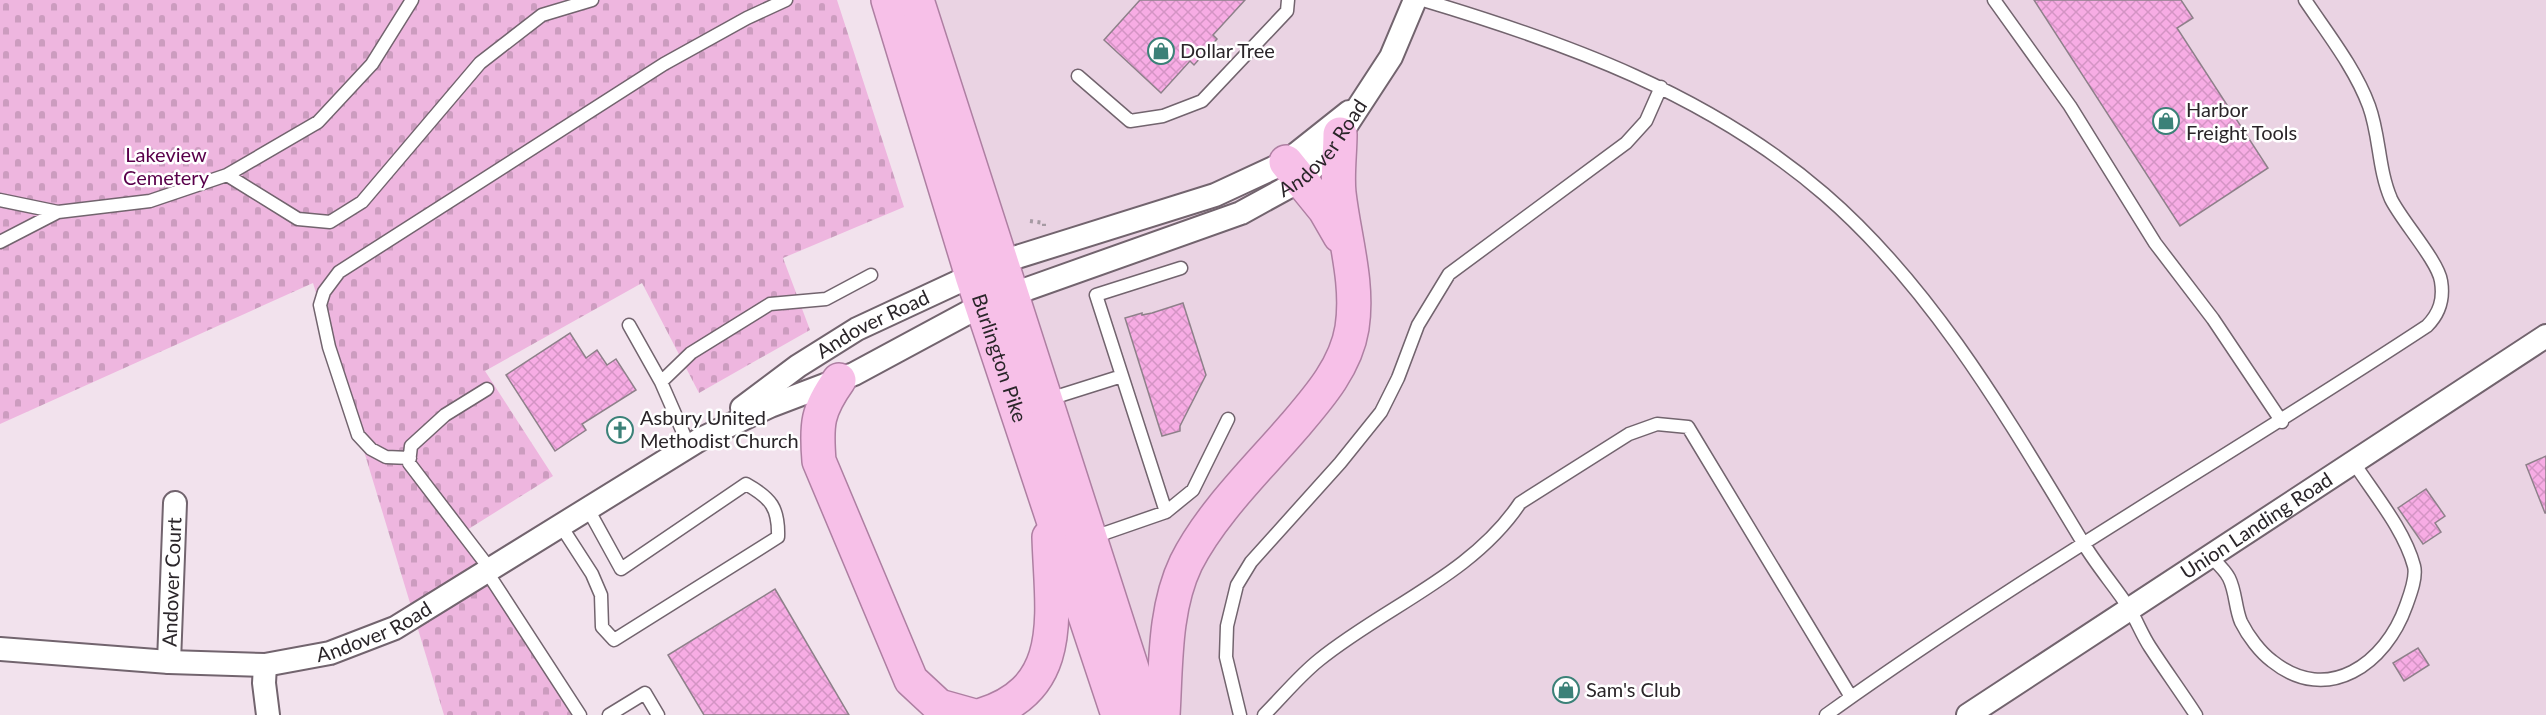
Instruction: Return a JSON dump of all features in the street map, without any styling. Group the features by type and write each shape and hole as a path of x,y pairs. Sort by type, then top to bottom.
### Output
{"highway":[{"name":"Burlington Pike","path":"888,0 992,285 1045,400 1147,715"},
{"name":"Burlington Pike","path":"917,0 1048,500 1118,715"},
{"path":"1163,715 1168,634 1174,599 1185,565 1203,534 1318,398 1340,366 1352,328 1353,284 1338,191 1340,134"},
{"path":"1293,171 1325,210 1348,251"},
{"path":"839,380 823,403 816,426 819,461 911,680 939,706 971,715"},
{"path":"982,715 1005,708 1027,692 1046,660 1052,624 1048,500"}],"street":[{"path":"1358,105 1391,57 1415,0"},
{"name":"Andover Road","path":"694,443 798,366 857,329 992,285 1240,213 1293,171 1358,105"},
{"name":"Andover Road","path":"0,649 169,662 266,665 330,653 395,628 694,443 734,422 854,375 992,285 1215,195 1293,171 1329,152 1358,105"},
{"name":"Union Landing Road","path":"1969,715 2354,463 2543,344"},
{"name":"Andover Court","path":"169,662 175,503"},
{"path":"266,665 264,683 268,715"}],"lane":[{"path":"0,200 58,212 150,201 228,175 318,122 372,64 412,0"},
{"path":"228,175 298,219 330,222 362,202 480,63 542,15 592,0"},
{"path":"410,458 386,457 371,449 358,435 329,347 320,305 324,292 339,272 664,64 747,18 786,0"},
{"path":"1078,76 1130,121 1163,116 1202,100 1287,10 1288,0"},
{"path":"1423,0 1536,34 1661,87 1773,154 1825,195 1872,240 1936,316 2005,417 2083,544 2130,610 2148,644 2196,715"},
{"path":"1994,0 2070,106 2155,243 2213,319 2282,422"},
{"path":"1826,715 2083,544 2282,422 2427,326 2437,316 2442,298 2441,278 2392,200 2377,150 2369,105 2349,68 2305,0"},
{"path":"1240,715 1226,657 1227,626 1237,585 1251,562 1340,463 1381,412 1398,378 1418,325 1449,274 1626,143 1646,121 1661,87"},
{"path":"0,242 58,212"},
{"path":"1166,512 1096,295 1181,268"},
{"path":"661,382 691,353 770,303 826,298 871,275"},
{"path":"629,326 694,443"},
{"path":"1045,400 1122,376"},
{"path":"487,389 445,415 411,446 409,463 489,570 580,715"},
{"path":"1090,538 1166,512 1193,490 1228,419"},
{"path":"1264,715 1319,660 1480,550 1508,520 1520,503 1629,434 1657,424 1688,427 1851,697"},
{"path":"2211,557 2228,577 2241,621 2256,644 2272,661 2294,675 2320,679 2346,676 2368,664 2387,644 2400,623 2415,568 2402,539 2354,463"},
{"path":"561,526 592,574 600,595 602,627 614,640 778,537 779,517 765,494 746,484 621,568 588,509"},
{"path":"609,715 645,693 658,715"}],"path":[{"path":"1030,221 1045,221 1043,229"}],"shaded area":[{"path":"917,0 2546,0 2546,715 1147,715"}],"green space":[{"name":"Lakeview Cemetery","path":"0,0 837,0 904,207 783,258 810,330 699,393 642,283 485,371 553,476 467,530 571,715 444,715 313,283 0,424"}],"building":[{"name":"Dollar Tree","path":"1140,0 1245,0 1213,35 1217,39 1194,65 1190,61 1161,93 1104,40"},
{"path":"2034,0 2181,0 2193,18 2177,28 2268,168 2180,226"},
{"path":"1183,303 1206,375 1180,426 1180,431 1162,436 1125,318 1142,313 1142,315 1152,313"},
{"path":"570,333 586,358 597,350 607,365 616,359 636,390 582,424 586,430 555,451 506,375"},
{"path":"2546,456 2546,513 2545,513 2526,465"},
{"path":"2426,489 2445,516 2435,523 2441,532 2423,544 2398,508"},
{"path":"775,589 849,715 704,715 668,655"},
{"path":"2418,648 2429,665 2404,681 2393,663"}],"place":[{"name":"Dollar Tree","path":"1161,51"},
{"name":"Harbor Freight Tools","path":"2166,121"},
{"name":"Asbury United Methodist Church","path":"620,430"},
{"name":"Sam's Club","path":"1566,690"}]}
